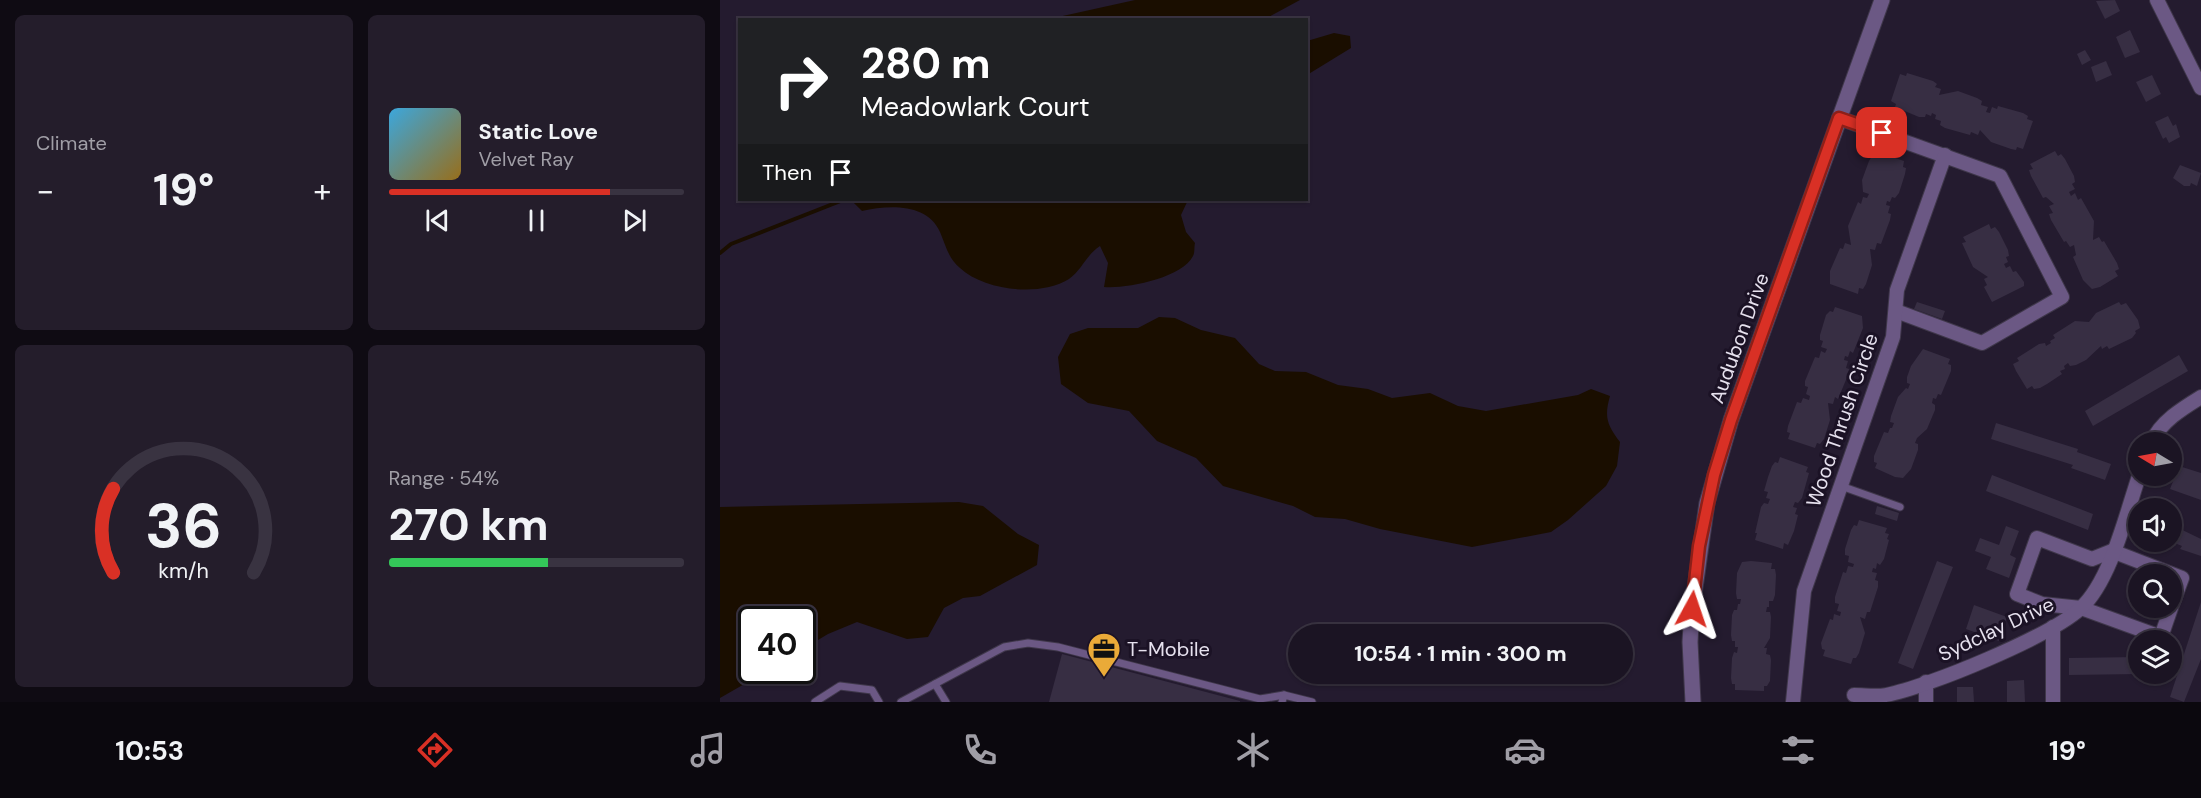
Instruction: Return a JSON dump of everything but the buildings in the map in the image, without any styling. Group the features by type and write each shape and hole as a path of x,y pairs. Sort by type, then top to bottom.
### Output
{"street":[{"name":"Audubon Drive","path":"1693,702 1690,642 1692,609 1707,503 1731,420 1882,0"},
{"path":"2157,0 2201,88"},
{"path":"1839,118 2000,176 2062,297 1983,343 1896,311"},
{"name":"Wood Thrush Circle","path":"1793,702 1804,591 1893,337 1897,290 1945,155"},
{"path":"2157,432 2182,409 2201,397"},
{"name":"Sydclay Drive","path":"1854,695 1885,699 1967,666 2053,627 2081,608 2104,572 2135,486"},
{"path":"2146,564 2112,551 2092,560 2037,538 2017,594 2042,604 2081,608 2161,637 2168,618"},
{"path":"2053,627 2053,702"},
{"path":"1926,682 1926,702"}],"lane":[{"path":"1841,486 1900,507"},
{"path":"901,702 1004,647 1028,643 1058,647 1260,699 1312,702"},
{"path":"935,684 946,702"},
{"path":"815,702 840,686 872,690 879,702"}],"shaded area":[{"path":"1135,0 1300,0 1267,18 1054,18"},
{"path":"1334,33 1350,36 1351,48 1308,74 1308,41"},
{"path":"852,201 1188,201 1181,215 1186,232 1195,243 1194,253 1187,264 1166,276 1139,284 1104,287 1108,263 1100,246 1069,279 1057,285 1013,289 984,282 960,268 950,256 934,223 917,211 895,207 862,211"},
{"path":"1159,317 1175,318 1201,330 1235,338 1259,364 1275,371 1306,372 1338,385 1368,389 1392,398 1430,393 1458,406 1486,411 1578,395 1591,389 1610,396 1607,410 1608,420 1620,442 1617,466 1606,486 1551,532 1472,547 1380,529 1345,519 1315,517 1293,506 1223,486 1196,458 1157,441 1129,411 1088,403 1061,384 1058,357 1070,334 1088,328 1138,328"},
{"path":"959,502 983,506 1018,534 1039,545 1037,565 980,596 963,598 944,608 928,637 907,639 857,622 816,641 816,606 738,606 738,684 744,684 720,698 720,507"}],"waterway":[{"path":"720,253 731,244 840,201"}],"place":[{"name":"T-Mobile","path":"1104,678"}],"route":[{"path":"1692,609 1699,546 1714,475 1731,420 1839,118 1882,133"}]}
